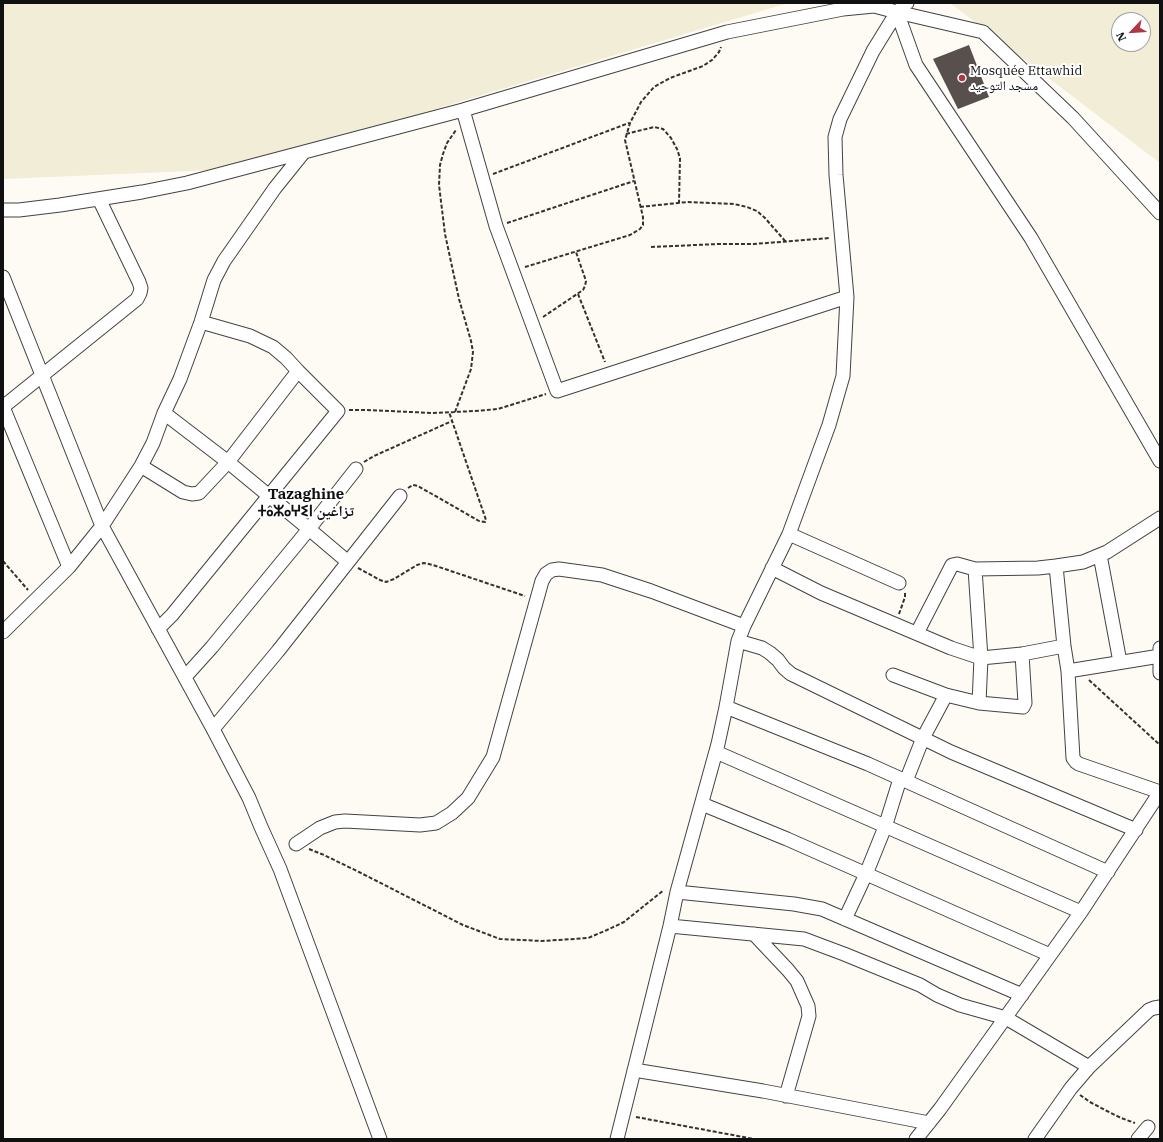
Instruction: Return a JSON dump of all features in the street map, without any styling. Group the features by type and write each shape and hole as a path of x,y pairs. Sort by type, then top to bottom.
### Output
{"street":[{"path":"617,1139 670,926 671,891 702,804 716,752 726,708 738,641 789,534 829,424 843,376 847,297 836,175 835,137 840,119 873,51 897,12 907,3"},
{"path":"3,210 19,210 99,199 187,183 304,152 464,115 484,102 727,32 842,9 874,6 983,32 1073,118 1160,213"},
{"path":"897,12 916,65 1031,238 1160,461"},
{"path":"464,115 496,226 557,391 847,297"},
{"path":"3,632 68,567 102,526 141,466 153,443 180,379 201,322 214,280 224,261 275,188 304,152"},
{"path":"68,567 3,407 137,299 140,294 141,288 139,282 99,199"},
{"path":"3,277 102,526 214,729 249,798 280,869 380,1139"},
{"path":"158,629 172,615 338,411 298,372 286,358 273,347 250,336 201,322"},
{"path":"141,466 183,492 192,494 199,493 228,462 298,372"},
{"path":"164,414 228,462 348,562"},
{"path":"185,677 309,529 356,469"},
{"path":"214,729 278,651 400,496"},
{"path":"917,633 952,565 957,564 975,569 1023,568 1056,566 1083,562 1107,552 1160,518"},
{"path":"789,534 899,583"},
{"path":"1100,555 1120,662"},
{"path":"916,1139 940,1109 1081,912 1160,792 1079,764 1073,758 1073,670 1064,646 1056,566"},
{"path":"772,568 821,593 951,648 982,658 1022,654 1064,646"},
{"path":"296,844 320,828 335,822 345,821 420,825 436,823 452,813 468,798 493,757 542,581 546,574 552,570 560,569 602,575 651,591 744,626"},
{"path":"975,569 982,658 979,703"},
{"path":"738,641 762,648 778,660 791,674 951,752 1136,830"},
{"path":"1160,648 1160,673"},
{"path":"893,675 946,695 979,703 1021,707 1025,705 1022,654"},
{"path":"1073,670 1160,656"},
{"path":"845,919 886,827 903,780 946,695"},
{"path":"726,708 868,764 1108,872"},
{"path":"716,752 1081,912"},
{"path":"702,804 787,839 1050,955"},
{"path":"671,891 822,909 1022,995"},
{"path":"670,926 804,939 920,985 955,1003 1006,1018 1089,1067"},
{"path":"754,934 798,981 808,1006 809,1016 786,1096"},
{"path":"1035,1139 1071,1088 1089,1067 1149,1010 1160,1007"},
{"path":"634,1070 929,1122"},
{"path":"1138,1139 1148,1127"}],"path":[{"path":"512,271 576,252 636,232 640,229 643,225 642,217 625,140 630,123 641,102 654,87 670,78 704,66 712,60 719,52 727,32"},
{"path":"455,412 471,369 473,352 459,299 445,234 439,185 440,165 447,143 464,115"},
{"path":"483,178 630,123"},
{"path":"626,134 654,127 663,129 671,138 680,158 679,203"},
{"path":"496,226 634,182"},
{"path":"640,207 687,202 734,204 747,207 757,211 765,218 786,242"},
{"path":"651,247 754,244 841,238"},
{"path":"532,325 583,290 586,281 576,252"},
{"path":"578,293 610,374"},
{"path":"338,411 366,410 433,413 475,412 498,409 557,391"},
{"path":"400,496 410,486 418,486 479,521 484,522 486,520 449,412"},
{"path":"356,469 374,456 452,421"},
{"path":"3,561 36,600"},
{"path":"348,562 386,582 424,563 537,600"},
{"path":"895,624 905,597 903,587 899,583"},
{"path":"1073,670 1160,745"},
{"path":"296,844 324,855 463,925 500,939 542,941 588,938 624,922 671,891"},
{"path":"1071,1088 1090,1102 1114,1114 1148,1127"},
{"path":"623,1115 754,1139"}],"shaded area":[{"path":"3,3 788,3 236,169 3,179"},
{"path":"950,3 1160,3 1160,163"}],"building":[{"name":"Mosquée Ettawhid مسجد التوحيد","path":"969,45 989,97 958,109 933,59"}],"place":[{"name":"Mosquée Ettawhid مسجد التوحيد","path":"962,78"}],"district":[{"name":"Tazaghine ⵜⴰⵣⴰⵖⵉⵏ تزاغين","path":"306,504"}]}
